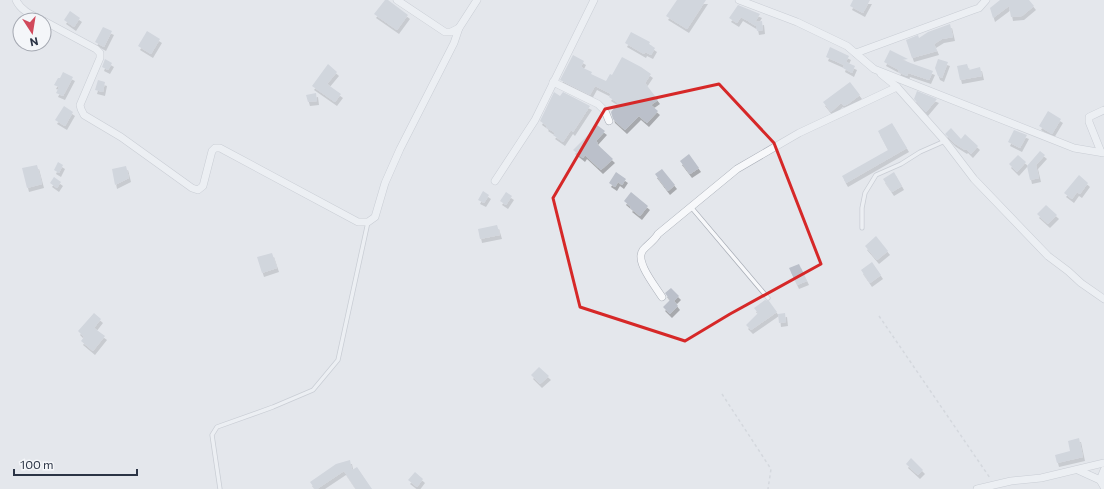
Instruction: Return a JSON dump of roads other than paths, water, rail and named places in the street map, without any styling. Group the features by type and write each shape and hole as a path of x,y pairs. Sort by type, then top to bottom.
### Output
{"street":[{"path":"16,0 18,5 28,12"},
{"path":"397,0 445,32 451,32 459,28"},
{"path":"52,25 100,53 100,58 80,105 84,115 121,137 192,188 198,190 203,186 212,151 215,148 220,148 358,222 368,222 375,217 385,183 400,149 454,43 459,28 476,0"},
{"path":"494,181 535,120 594,0"},
{"path":"739,0 797,22 847,46 856,53 897,87 945,141 974,179 1048,256 1081,283 1104,298"},
{"path":"856,53 979,8 986,0"},
{"path":"874,69 1074,148 1103,153"},
{"path":"553,82 598,104 605,112 609,121"},
{"path":"662,297 642,264 640,256 643,251 655,240 658,234 737,169 799,133 897,87"},
{"path":"1103,153 1088,117 1104,110"},
{"path":"977,489 1011,481 1041,478 1104,463"},
{"path":"1078,470 1100,480 1104,487"},
{"path":"1100,480 1104,470"}],"lane":[{"path":"862,228 862,208 865,193 876,175 945,141"},
{"path":"692,207 768,298"},
{"path":"220,489 212,435 218,427 273,407 313,390 338,360 368,222"}]}
